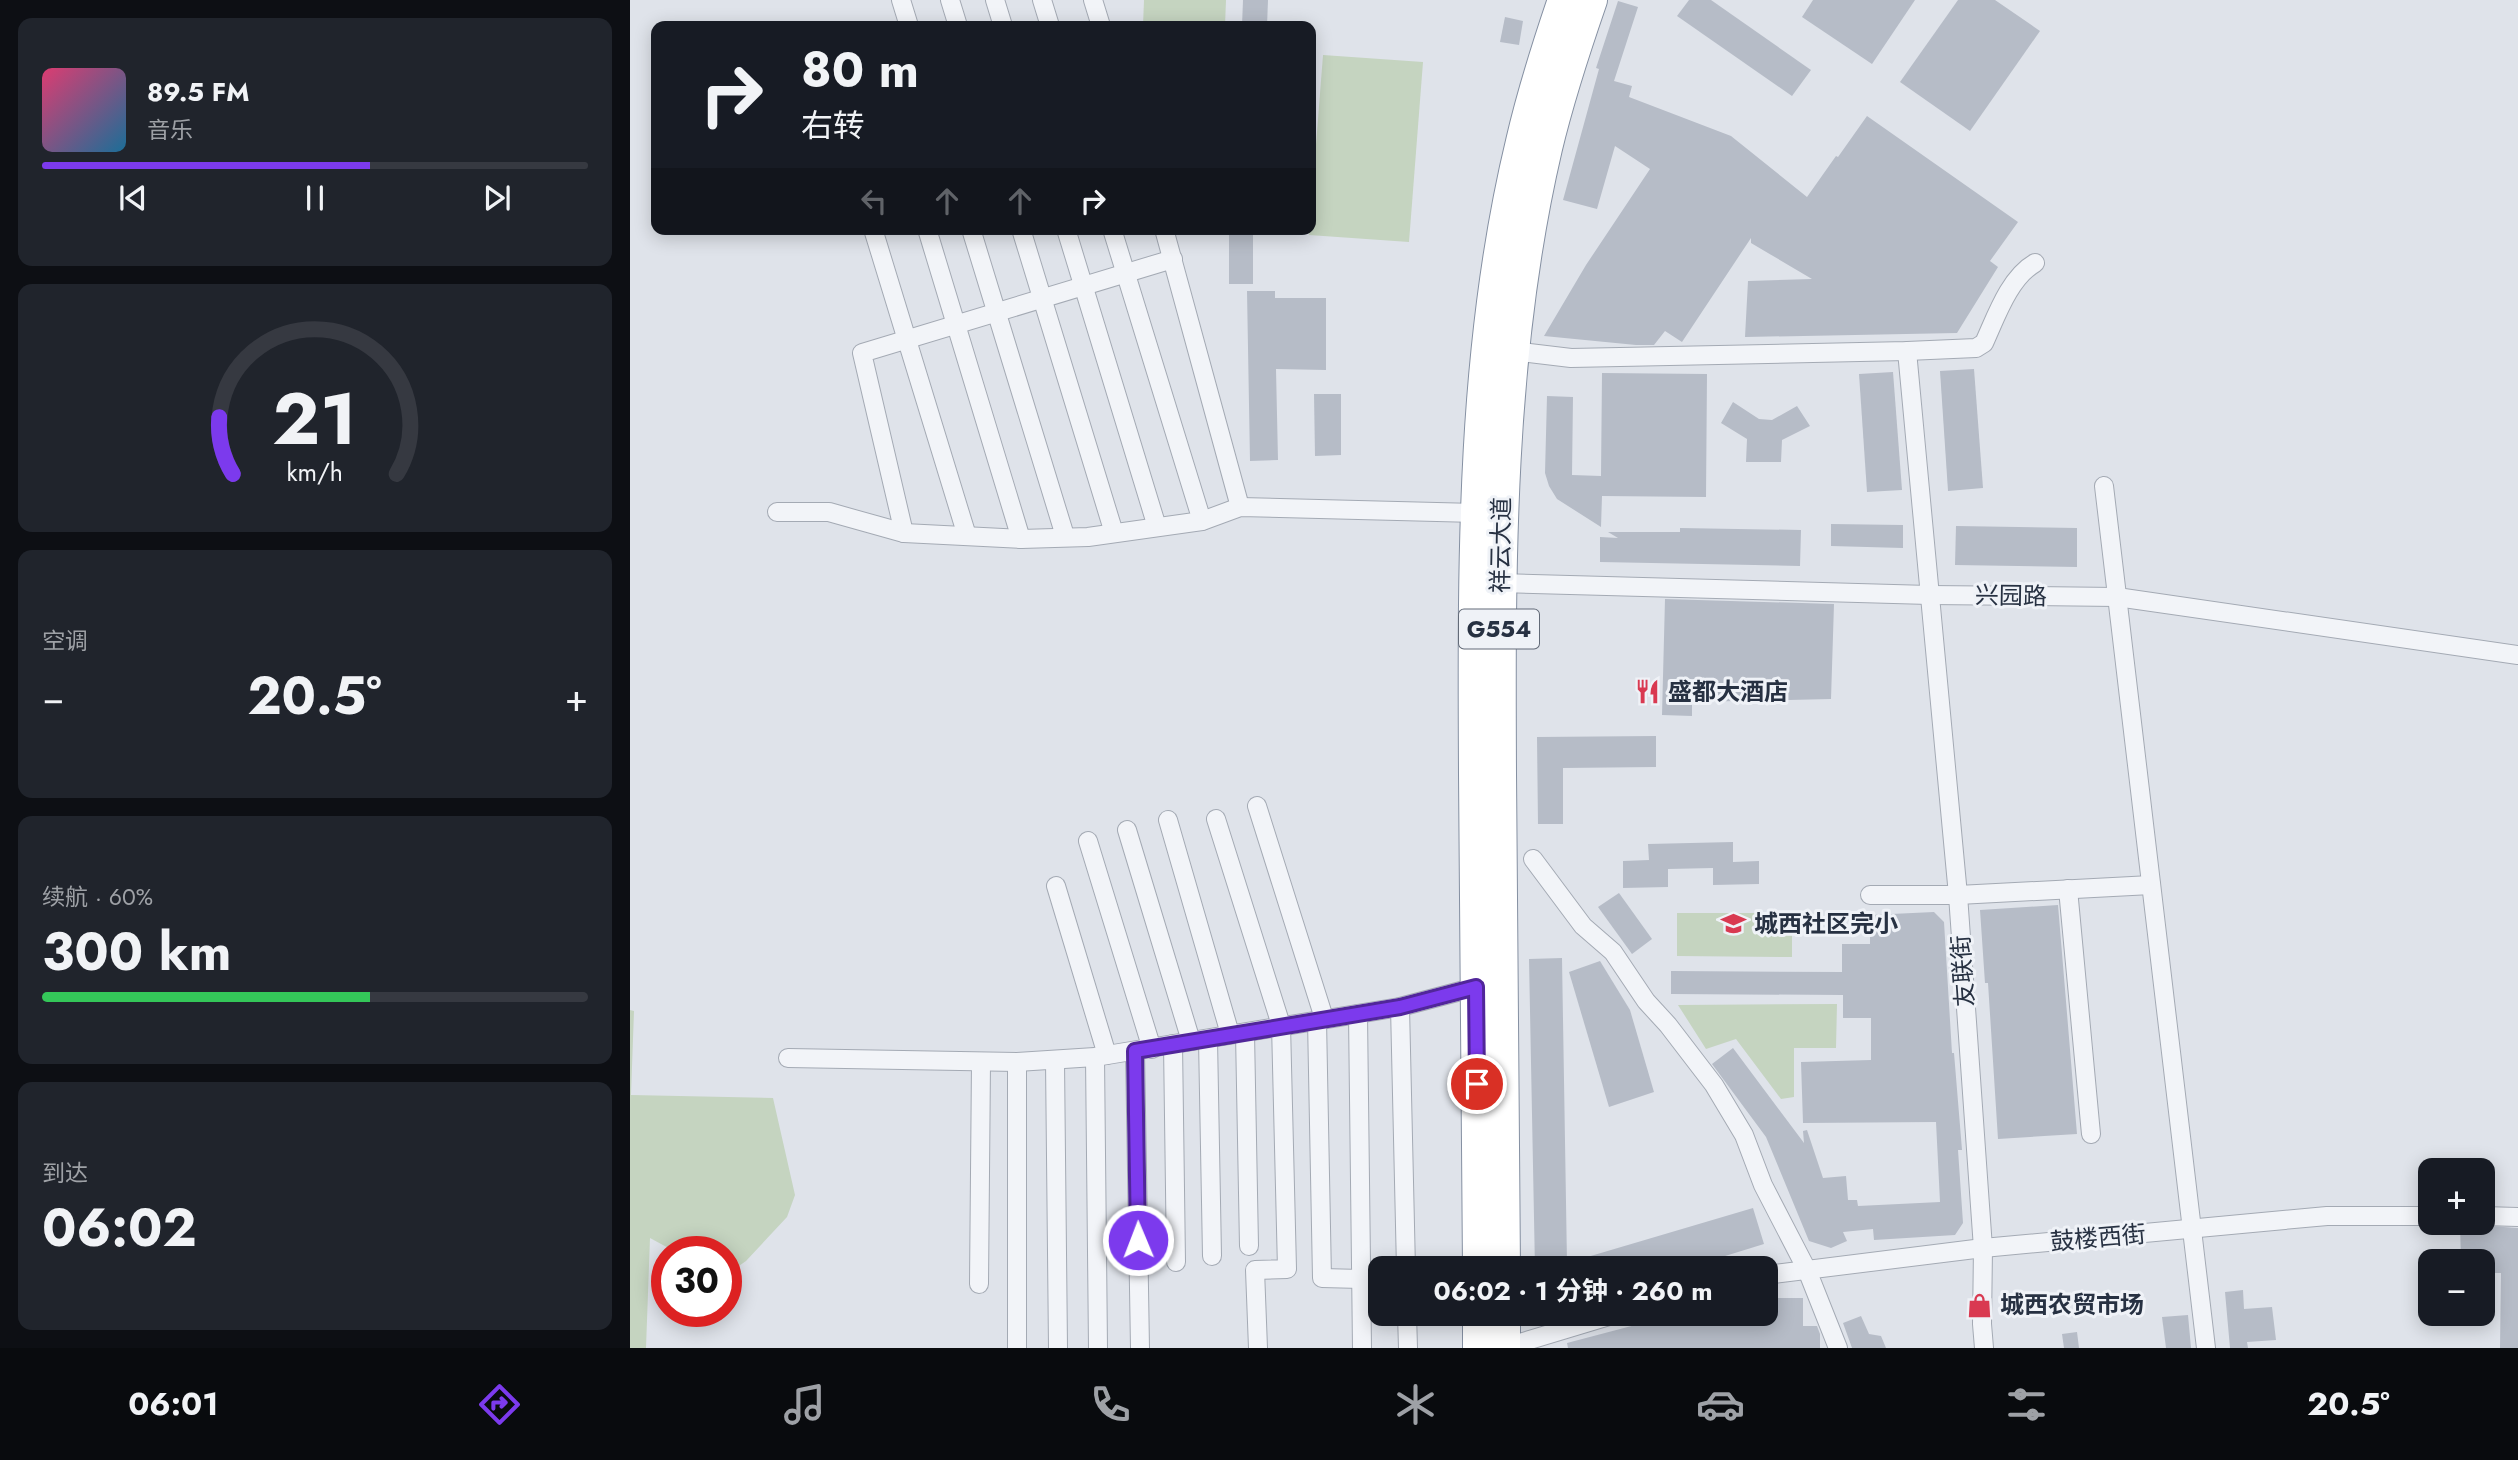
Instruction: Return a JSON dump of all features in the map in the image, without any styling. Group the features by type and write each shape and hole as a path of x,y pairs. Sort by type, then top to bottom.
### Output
{"highway":[{"name":"祥云大道","path":"1479,1256 1474,611 1476,513 1485,381 1504,234 1528,119 1564,0"},
{"name":"祥云大道","path":"1504,1256 1500,583 1505,438 1513,351 1529,238 1546,149 1591,0"},
{"path":"1479,1326 1479,1348"},
{"path":"1504,1326 1504,1348"}],"street":[{"path":"901,0 907,21"},
{"path":"950,0 956,21"},
{"path":"995,0 1001,21"},
{"path":"1042,0 1049,21"},
{"path":"1093,0 1097,21"},
{"path":"875,235 967,536"},
{"path":"929,235 1021,539"},
{"path":"973,235 1065,536"},
{"path":"1023,235 1114,533"},
{"path":"1068,235 1157,527"},
{"path":"1114,235 1202,521"},
{"path":"1166,235 1240,507"},
{"path":"904,533 862,353 1173,259"},
{"path":"1513,351 1571,358 1976,348 1984,343 2024,269 2035,263"},
{"name":"友联街","path":"1907,351 1958,895 1983,1248 1984,1348"},
{"path":"2104,486 2206,1348"},
{"path":"777,512 829,512 904,533 1021,539 1088,537 1202,521 1240,507 1476,513"},
{"name":"兴园路","path":"1500,583 1929,595 2117,597 2518,655"},
{"path":"1257,806 1320,1019 1322,1278 1361,1279"},
{"path":"1216,819 1281,1026 1287,1269 1255,1270 1258,1348"},
{"path":"1168,820 1238,1033 1249,1246"},
{"path":"1127,830 1200,1040 1212,1256"},
{"path":"1088,841 1143,1050 1140,1348"},
{"path":"1533,859 1583,926 1613,952 1646,1001 1714,1085 1744,1135 1763,1185 1807,1270 1838,1348"},
{"path":"1870,895 1958,895 2151,885"},
{"path":"1056,886 1101,1056 1098,1348"},
{"path":"2068,890 2091,1134"},
{"path":"788,1058 1055,1061 1143,1050 1400,1007 1476,987"},
{"path":"1400,1007 1406,1256"},
{"path":"1358,1014 1362,1348"},
{"path":"1173,1045 1175,1262"},
{"path":"1055,1061 1058,1348"},
{"path":"979,1284 981,1062"},
{"path":"1017,1062 1017,1348"},
{"name":"鼓楼西街","path":"1778,1274 1983,1248 2327,1216 2418,1216"},
{"path":"2495,1216 2518,1217"},
{"path":"1407,1326 1408,1348"},
{"path":"1504,1348 1576,1326"}],"green space":[{"path":"1144,0 1226,0 1225,21 1143,21"},
{"path":"1323,55 1423,62 1409,242 1309,235 1316,235 1316,145"},
{"path":"1677,913 1792,913 1792,957 1677,956"},
{"path":"1837,1004 1836,1048 1794,1048 1794,1097 1781,1099 1736,1039 1706,1049 1678,1005"},
{"path":"630,1010 634,1011 631,1095 773,1098 795,1195 787,1217 742,1264 742,1236 651,1236 646,1348 630,1348"}],"building":[{"path":"1243,0 1268,0 1267,21 1242,21"},
{"path":"1689,0 1711,0 1811,70 1792,96 1677,16"},
{"path":"1813,0 1915,0 1872,64 1802,17"},
{"path":"1958,0 1995,0 2040,31 1970,131 1900,82"},
{"path":"1618,1 1638,7 1614,81 1632,86 1629,97 1731,136 1807,197 1867,116 2018,222 1990,261 1998,267 1957,333 1745,337 1748,281 1812,279 1751,243 1751,238 1682,342 1665,331 1654,345 1544,336 1586,265 1650,169 1615,146 1597,209 1563,200 1599,69 1596,68"},
{"path":"1505,17 1523,21 1519,45 1500,42"},
{"path":"1229,235 1253,235 1253,284 1229,284"},
{"path":"1247,291 1275,291 1275,298 1326,298 1326,370 1276,369 1278,460 1250,461"},
{"path":"1974,369 1983,488 1948,491 1940,371"},
{"path":"1893,372 1902,490 1867,492 1859,374"},
{"path":"1602,373 1707,374 1706,497 1602,496 1601,527 1557,499 1545,473 1547,396 1573,397 1572,475 1601,476"},
{"path":"1314,394 1341,394 1341,455 1315,456"},
{"path":"1733,402 1759,419 1772,420 1797,406 1810,426 1782,440 1781,462 1746,462 1747,439 1721,423"},
{"path":"1831,524 1903,525 1903,548 1831,546"},
{"path":"1956,526 2077,528 2077,567 1955,565"},
{"path":"1680,528 1801,530 1800,566 1600,562 1600,537 1618,538 1608,532 1680,532"},
{"path":"1665,599 1834,604 1831,699 1692,702 1692,716 1662,715"},
{"path":"1656,736 1656,767 1563,768 1563,824 1538,824 1537,737"},
{"path":"1733,842 1733,862 1759,861 1759,884 1713,885 1713,868 1668,869 1668,887 1623,888 1623,861 1649,860 1648,844"},
{"path":"1619,893 1652,939 1632,954 1598,907"},
{"path":"2058,905 2077,1134 1998,1139 1988,983 1985,983 1980,910"},
{"path":"1934,912 1944,922 1952,1053 1962,1150 1958,1150 1963,1223 1955,1235 1874,1240 1873,1229 1843,1232 1847,1241 1831,1248 1809,1241 1766,1137 1712,1064 1733,1048 1804,1143 1803,1131 1807,1130 1823,1178 1846,1176 1848,1200 1857,1200 1858,1206 1940,1202 1936,1122 1803,1123 1801,1062 1871,1060 1871,1018 1843,1018 1843,995 1671,994 1671,971 1842,972 1842,944 1870,944 1870,915"},
{"path":"1562,958 1567,1256 1535,1256 1529,959"},
{"path":"1600,961 1630,1010 1654,1092 1609,1107 1569,972"},
{"path":"1753,1208 1764,1244 1725,1256 1591,1256"},
{"path":"2495,1226 2518,1228 2518,1348 2500,1348 2501,1273 2495,1273 2495,1249 2461,1249 2460,1235 2495,1235"},
{"path":"2243,1290 2244,1309 2272,1307 2276,1340 2247,1342 2248,1348 2230,1348 2225,1292"},
{"path":"1778,1298 1803,1298 1803,1326 1817,1326 1820,1334 1820,1348 1568,1348 1567,1343 1631,1326 1778,1326"},
{"path":"2188,1315 2191,1348 2166,1348 2162,1317"},
{"path":"1861,1316 1869,1334 1881,1336 1886,1348 1852,1348 1843,1323"},
{"path":"2077,1332 2079,1348 2064,1348 2062,1334"}],"place":[{"name":"盛都大酒店","path":"1648,692"},
{"name":"城西社区完小","path":"1734,924"},
{"name":"城西农贸市场","path":"1980,1305"}],"route":[{"path":"1138,1240 1135,1051 1400,1007 1476,987 1477,1084"}]}
